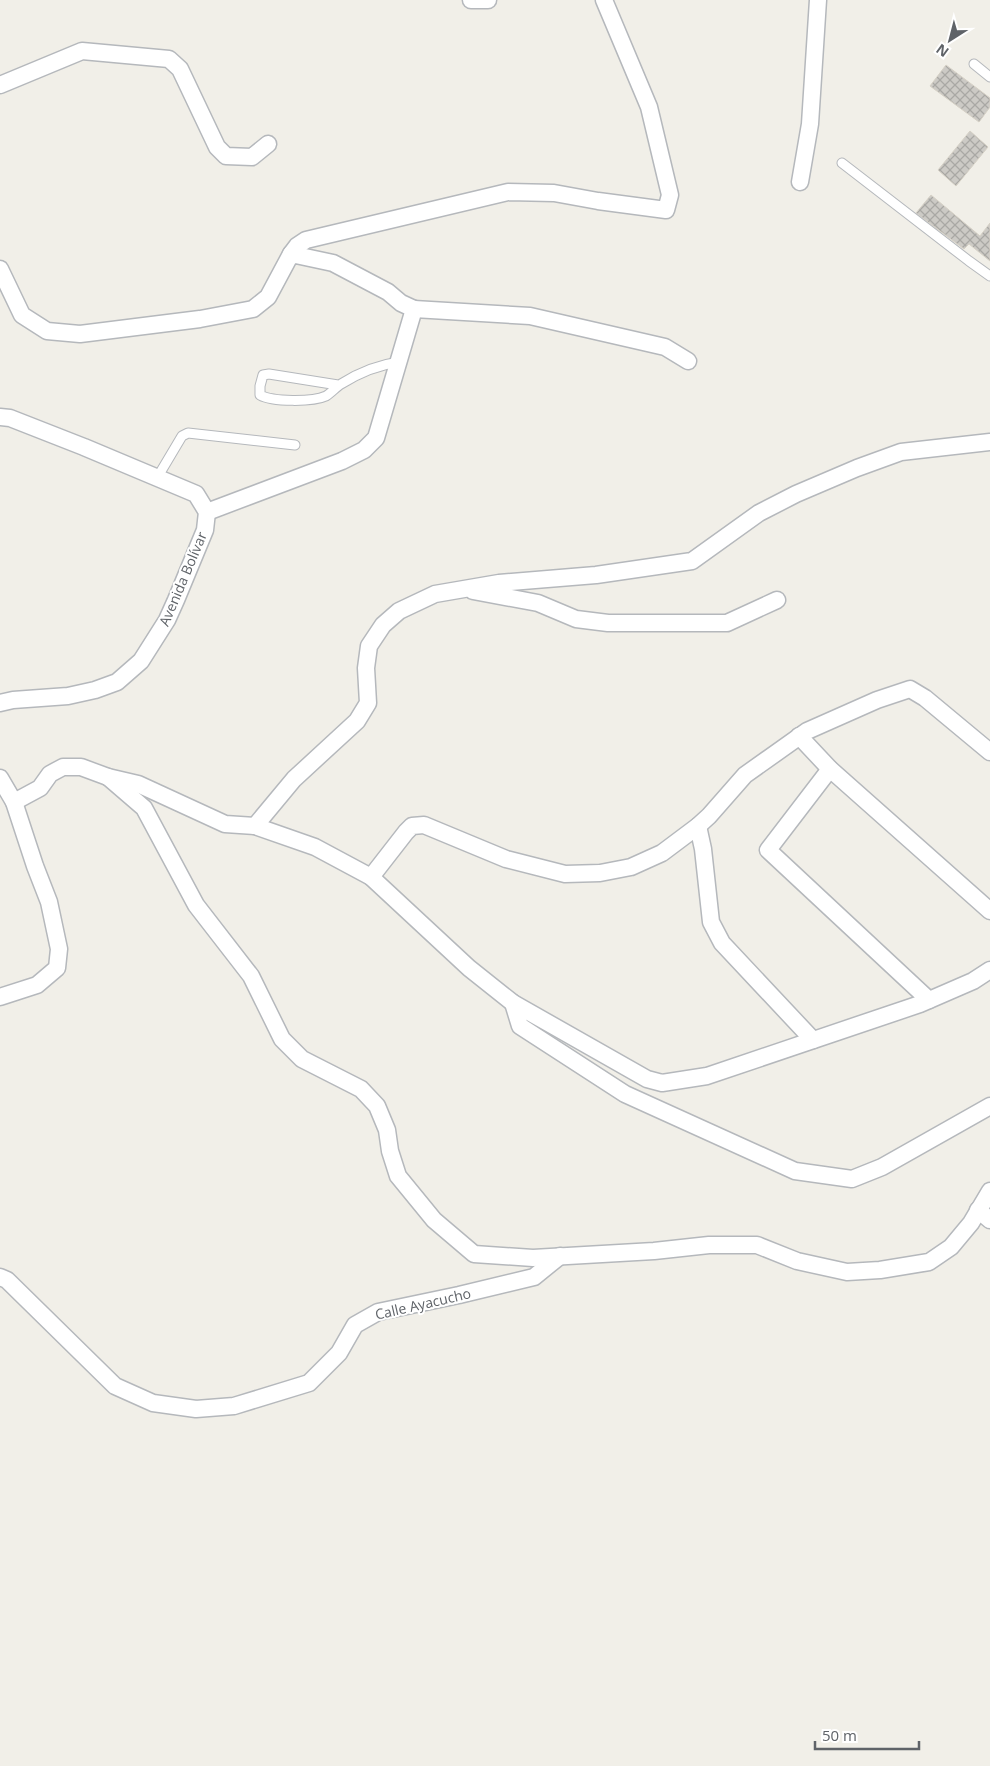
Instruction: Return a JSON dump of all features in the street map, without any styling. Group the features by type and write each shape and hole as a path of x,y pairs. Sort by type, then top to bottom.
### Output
{"street":[{"path":"471,0 488,0"},
{"path":"0,269 22,315 47,331 80,334 200,319 253,309 268,297 292,254 306,240 508,192 554,192 598,201 666,210 670,195 649,107 604,0"},
{"path":"800,182 810,124 818,0"},
{"path":"0,85 82,51 169,58 180,69 217,147 226,156 252,157 268,144"},
{"path":"292,254 333,263 388,292 401,303 414,309 530,316 666,347 688,361"},
{"path":"207,512 342,461 364,450 376,438 414,309"},
{"name":"Avenida Bolívar","path":"0,417 10,418 42,430 196,494 207,512 205,530 174,606 159,634 141,661 117,682 95,690 68,696 12,700 0,703"},
{"path":"255,826 294,779 357,721 368,703 366,668 369,646 383,625 399,611 435,594 500,583 596,575 692,561 759,513 796,494 857,468 901,452 990,442"},
{"path":"462,590 538,604 576,619 608,623 727,623 777,600"},
{"path":"371,877 412,826 424,825 506,859 565,874 600,873 631,867 662,853 698,826 745,775 799,736 877,700 910,689 925,698 988,747"},
{"path":"799,736 830,769 990,911"},
{"path":"14,802 40,788 50,774 63,767 81,767 108,777 138,784 225,824 255,826 315,847 371,877 469,968 513,1003 647,1079 662,1083 707,1076 813,1040 929,1000 973,982 990,970"},
{"path":"830,769 768,850 929,1000"},
{"path":"108,777 144,808 196,905 251,976 282,1039 302,1059 361,1089 377,1106 387,1130 390,1151 398,1176 434,1220 474,1254 533,1258 654,1251 709,1245 757,1245 797,1261 847,1272 880,1270 929,1262 951,1247 971,1222 984,1215 990,1191"},
{"path":"0,778 14,802 49,902 59,948 57,968 38,985 0,997"},
{"path":"698,826 703,849 712,922 722,943 813,1040"},
{"path":"513,1003 520,1026 625,1094 796,1171 852,1179 882,1167 990,1106"},
{"name":"Calle Ayacucho","path":"0,1277 7,1280 115,1386 153,1403 196,1409 234,1406 309,1384 339,1353 355,1325 378,1312 534,1277 560,1256"}],"lane":[{"path":"974,64 990,77"},
{"path":"842,163 990,276"},
{"path":"338,385 269,374 263,375 260,395 266,398 315,399 326,396 338,385 357,374 378,365 399,362"},
{"path":"157,478 182,436 188,433 295,445"}],"building":[{"path":"946,65 990,98 990,107 979,122 930,86"},
{"path":"970,131 988,147 956,186 938,170"},
{"path":"931,195 980,236 990,223 990,261 969,244 964,249 916,213"}]}
